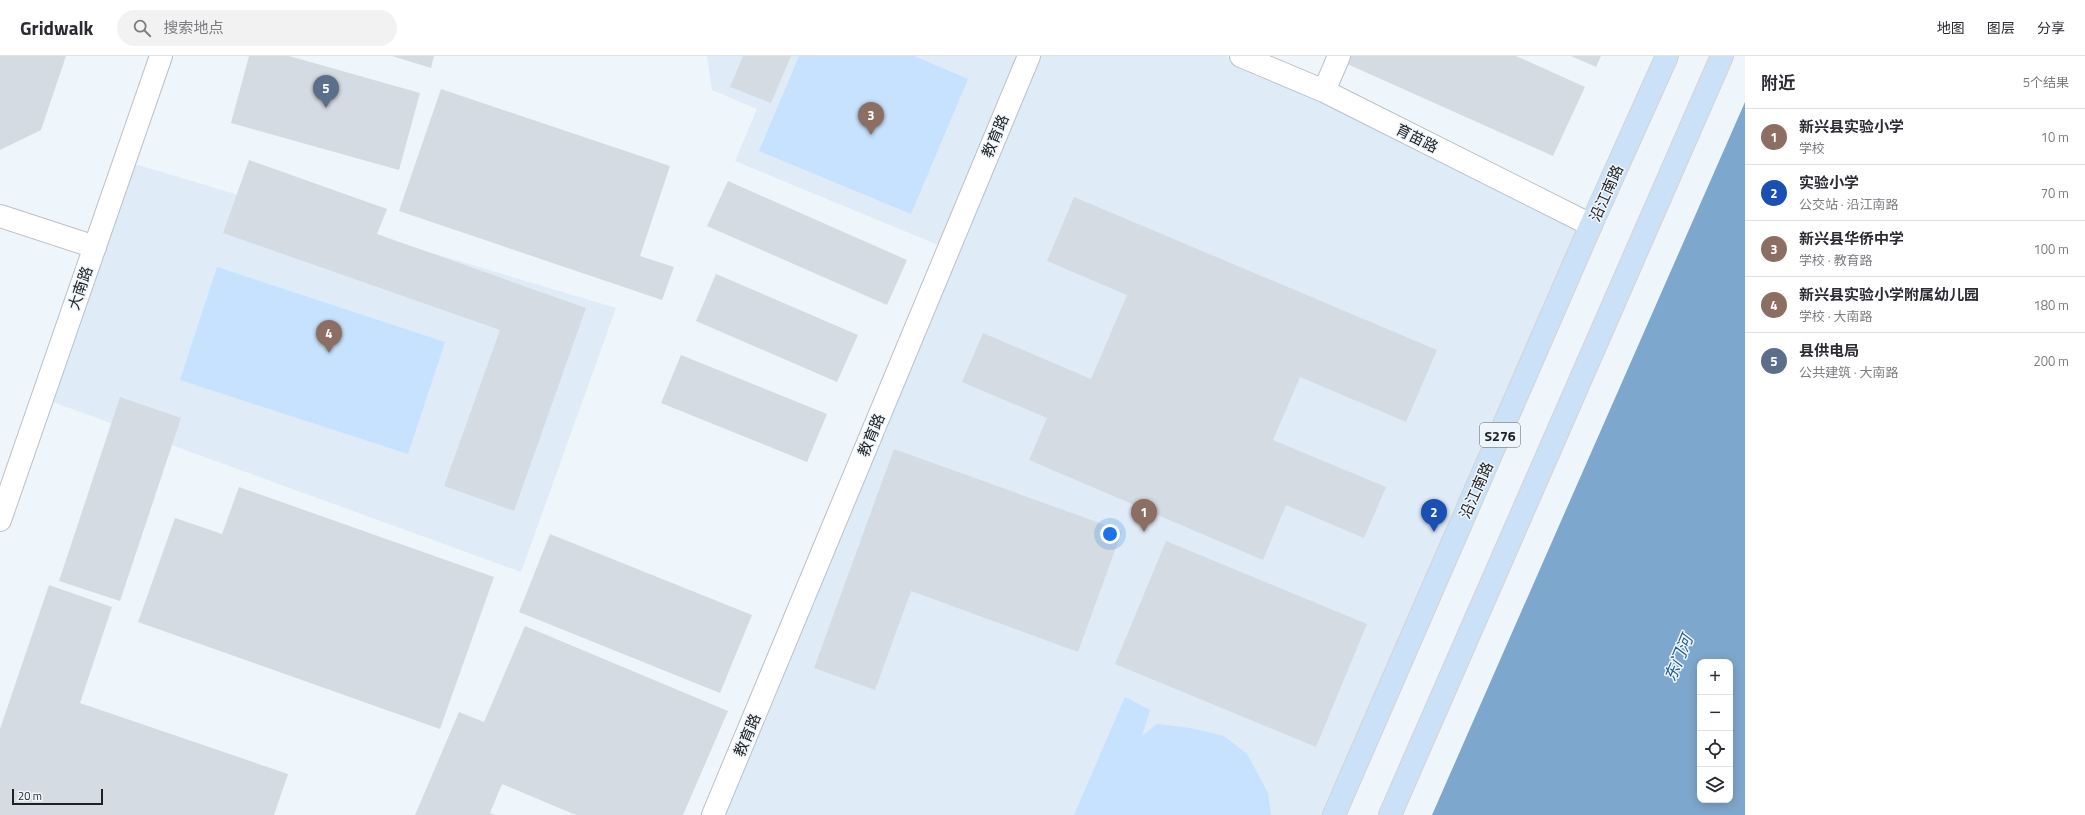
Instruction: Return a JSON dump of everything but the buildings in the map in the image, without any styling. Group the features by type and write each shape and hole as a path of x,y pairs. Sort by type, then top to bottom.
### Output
{"main road":[{"name":"沿江南路","path":"1334,815 1667,56"},
{"path":"1390,815 1722,56"}],"street":[{"name":"大南路","path":"0,520 161,56"},
{"name":"教育路","path":"713,815 1029,56"},
{"name":"育苗路","path":"1241,56 1324,91 1592,225"},
{"path":"1324,91 1339,56"},
{"path":"0,216 95,247"}],"shaded area":[{"path":"707,56 1225,56 1591,225 1334,815 713,815 948,249 735,161 757,109 712,90"},
{"path":"799,56 914,56 968,79 911,214 759,151"},
{"path":"125,161 616,308 521,572 42,398"},
{"path":"217,267 445,342 408,454 180,380"},
{"path":"1125,697 1150,710 1142,736 1157,724 1190,728 1224,736 1247,754 1268,793 1271,815 1074,815"}],"water":[{"name":"东门河","path":"1745,102 1745,815 1432,815"}],"place":[{"name":"县供电局","path":"326,108"},
{"name":"新兴县华侨中学","path":"871,135"},
{"name":"新兴县实验小学附属幼儿园","path":"329,353"},
{"name":"新兴县实验小学","path":"1144,532"},
{"name":"实验小学","path":"1434,532"}]}
